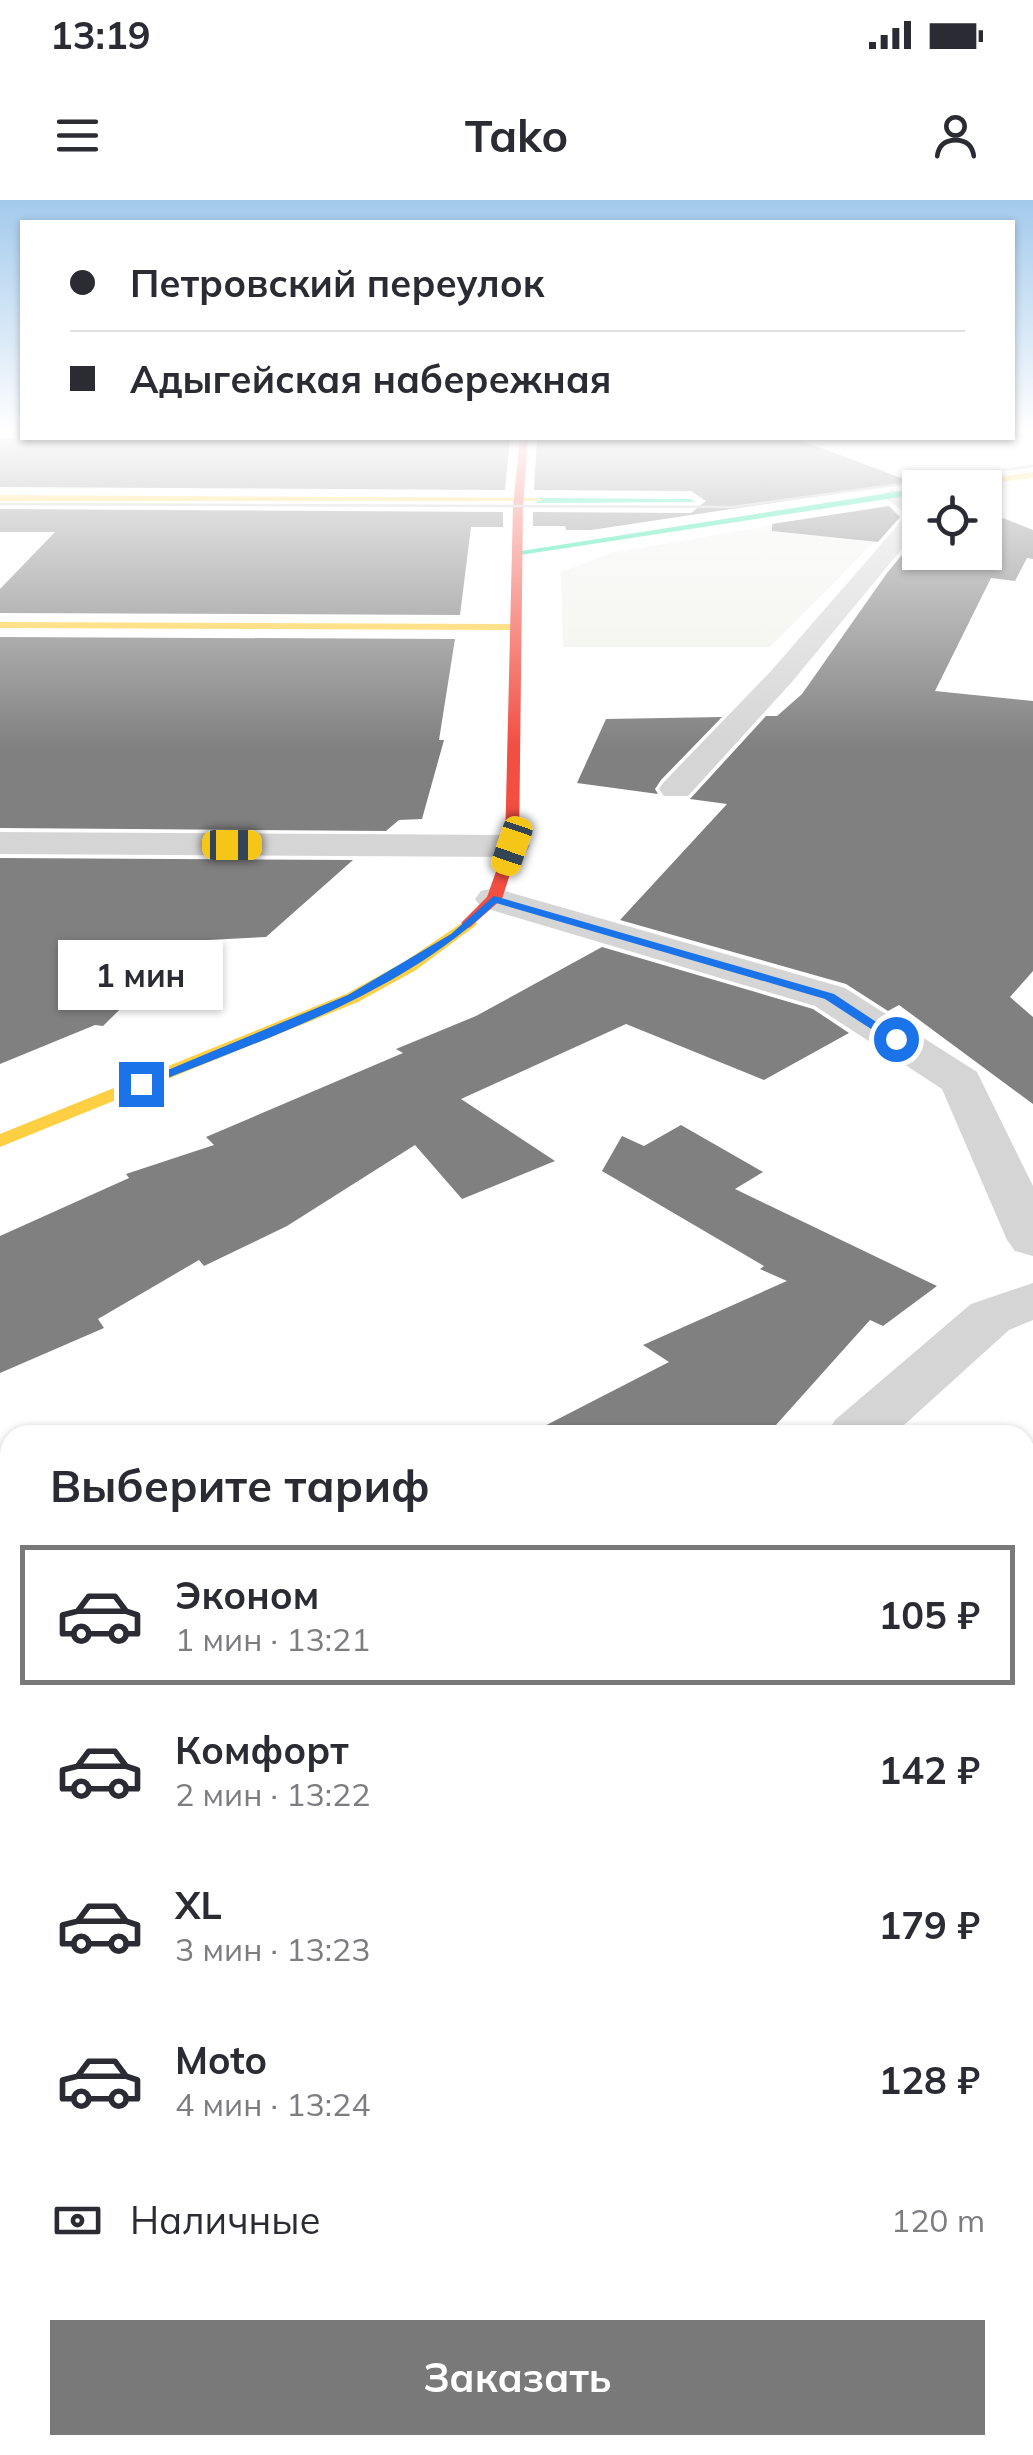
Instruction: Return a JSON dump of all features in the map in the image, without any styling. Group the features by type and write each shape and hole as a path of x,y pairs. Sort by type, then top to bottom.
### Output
{"street":[{"path":"0,1141 352,998 455,937 494,899 512,846 520,537"},
{"path":"520,552 618,537"},
{"path":"676,790 781,677 900,537"},
{"path":"0,625 517,626"},
{"path":"0,844 512,846"},
{"path":"494,899 830,996 961,1082 1033,1240"},
{"path":"867,1425 990,1317 1033,1300"}],"shaded area":[{"path":"703,537 875,537 770,647 563,647 561,572 611,553"}],"building":[{"path":"50,537 470,537 460,615 0,613 0,589"},
{"path":"832,537 882,537 878,542"},
{"path":"1002,537 1033,537 1033,559 1027,558 1015,581 991,578 935,691 1033,701 1033,971 1010,997 1033,1017 1033,1104 899,1005 888,1011 846,984 620,920 727,804 690,799 766,716 777,716 802,694 902,555 902,570 1002,570"},
{"path":"0,637 455,639 439,740 444,740 422,819 399,820 386,831 0,828"},
{"path":"722,717 661,780 655,789 658,794 577,783 606,719"},
{"path":"0,858 353,860 266,937 189,941 103,1026 95,1025 0,1064"},
{"path":"602,947 813,1009 849,1033 764,1080 626,1024 461,1099 555,1161 462,1199 415,1145 287,1226 204,1266 199,1260 98,1319 104,1328 0,1373 0,1236 129,1178 126,1174 214,1145 206,1137 403,1053 396,1049 476,1016"},
{"path":"681,1125 763,1172 735,1189 937,1286 883,1326 870,1320 776,1425 546,1425 669,1362 643,1345 787,1281 760,1269 764,1266 602,1171 622,1136 644,1146"}],"traffic: fast":[{"path":"520,552 617,537"}],"traffic: slow":[{"path":"0,625 517,627"},
{"path":"0,1141 352,998 410,966 469,923"}],"traffic: jam":[{"path":"469,923 494,899 512,846 517,537"}],"route":[{"path":"141,1084 352,998 455,937 494,899 830,996 896,1039"}]}
